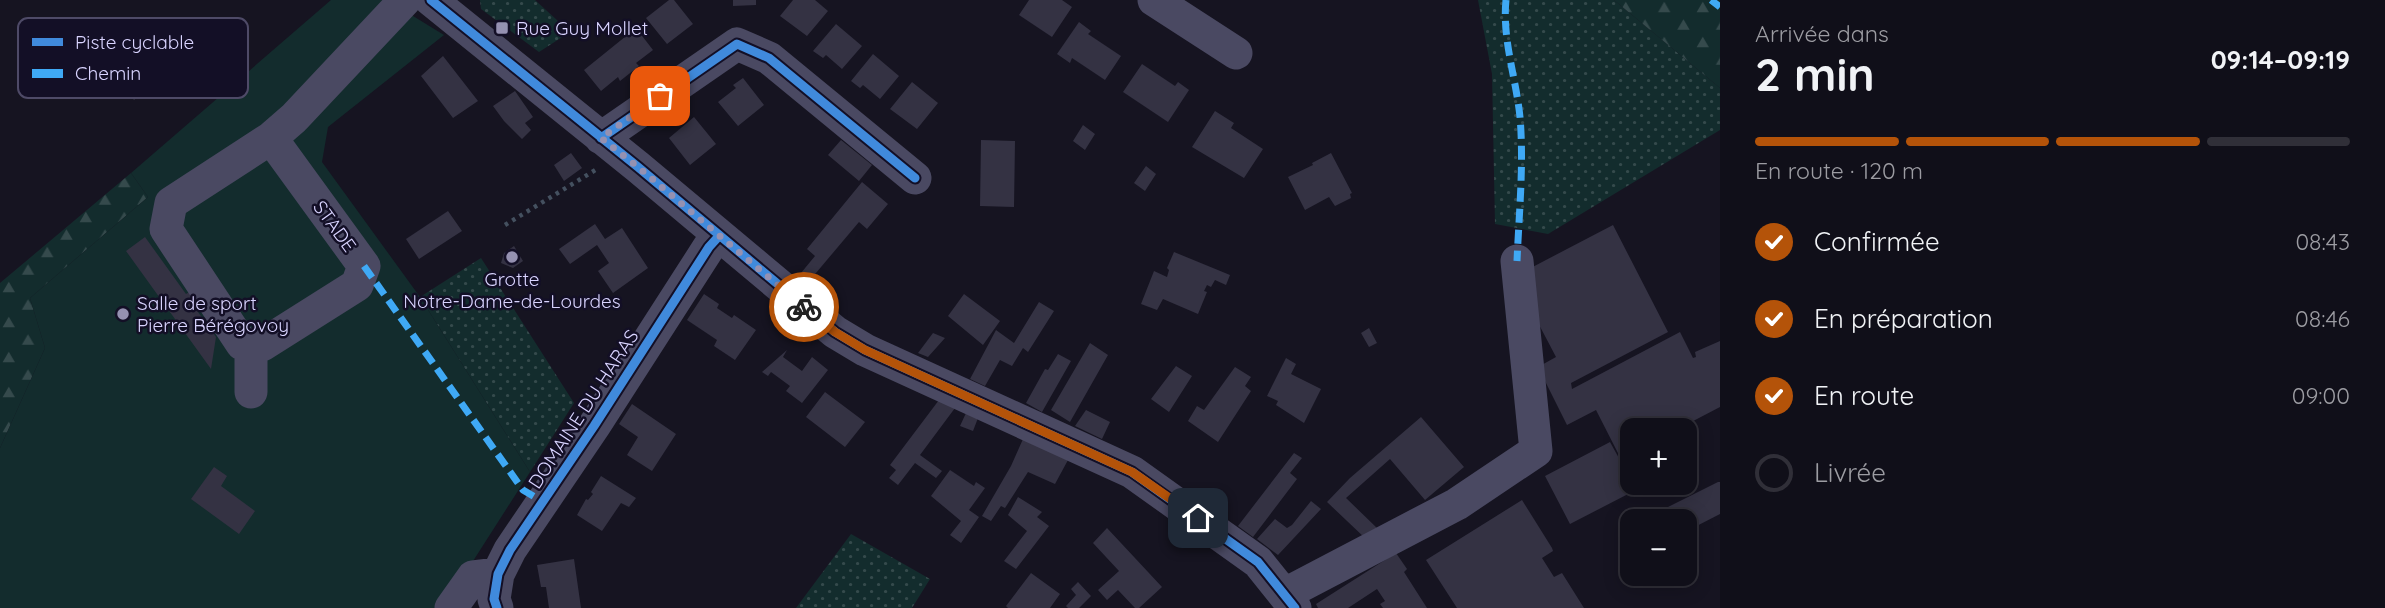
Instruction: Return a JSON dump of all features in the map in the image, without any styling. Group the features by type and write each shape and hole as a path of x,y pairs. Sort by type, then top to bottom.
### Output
{"street":[{"path":"251,392 251,345 242,344 166,229 170,202 271,138 294,118 405,0"},
{"path":"1154,0 1236,53"},
{"path":"442,3 835,332 865,350 1132,472 1258,562 1290,601 1457,505 1548,444 1517,261"},
{"path":"611,146 737,44 769,58 915,178"},
{"name":"STADE","path":"251,345 262,345 357,285 364,266 271,138"},
{"name":"DOMAINE DU HARAS","path":"497,608 494,599 498,574 510,550 594,426 709,247 719,236"},
{"path":"451,608 473,576 498,574"}],"path":[{"path":"505,225 611,146"}],"green space":[{"path":"331,0 387,0 444,35 328,127 322,162 420,297 530,472 443,608 0,608 0,448 45,348 30,298 148,197 131,173 218,98 248,98 248,72"},
{"path":"480,0 535,0 570,32 539,52 481,9"},
{"path":"1478,0 1614,0 1720,88 1720,130 1548,234 1495,224 1492,74"},
{"path":"1614,0 1720,0 1720,88"},
{"path":"131,173 148,197 30,298 45,348 0,448 0,283"},
{"path":"481,258 574,403 530,472 420,297"},
{"path":"851,534 930,579 912,608 796,608"}],"building":[{"path":"669,0 674,0 693,24 667,44 646,18"},
{"path":"733,0 756,0 756,5 733,6"},
{"path":"793,0 815,0 828,11 807,36 780,16"},
{"path":"1029,0 1062,0 1072,7 1052,37 1019,15"},
{"path":"1079,22 1091,31 1088,34 1121,56 1105,80 1072,58 1070,63 1057,54"},
{"path":"836,24 862,46 842,69 826,55 823,58 813,51"},
{"path":"636,28 653,50 636,63 639,66 620,81 618,77 601,91 584,70"},
{"path":"873,54 899,76 880,99 863,85 860,88 851,81"},
{"path":"443,56 478,101 453,118 421,76"},
{"path":"1142,64 1175,86 1178,82 1189,90 1168,122 1123,92"},
{"path":"743,78 764,105 738,126 718,102 736,88 733,85"},
{"path":"912,82 938,103 917,129 890,109"},
{"path":"515,91 533,117 525,123 531,130 522,139 493,106"},
{"path":"1215,111 1234,123 1231,128 1263,149 1244,178 1192,147"},
{"path":"694,117 716,144 690,165 669,138"},
{"path":"1083,125 1095,134 1085,150 1073,141"},
{"path":"841,140 872,165 859,181 828,155"},
{"path":"981,140 1015,141 1014,207 980,206"},
{"path":"571,153 582,168 564,181 554,165"},
{"path":"1331,153 1352,193 1351,198 1335,206 1329,197 1305,210 1288,177"},
{"path":"1146,166 1156,174 1145,191 1134,183"},
{"path":"862,182 888,204 867,229 859,222 805,286 796,279 815,256 807,249"},
{"path":"448,211 462,231 419,259 406,239"},
{"path":"595,224 605,239 622,228 648,268 613,293 598,271 609,263 597,245 570,264 559,249"},
{"path":"1613,225 1668,332 1571,383 1572,389 1680,332 1693,358 1696,357 1695,352 1720,341 1720,407 1697,419 1620,418 1620,457 1596,410 1567,425 1538,367 1556,357 1535,317 1521,273"},
{"path":"145,237 186,294 189,292 197,302 193,305 216,337 211,369 126,251"},
{"name":"Grotte Notre-Dame-de-Lourdes","path":"514,246 523,261 513,268 501,263 504,253"},
{"path":"1174,252 1230,275 1226,285 1215,280 1211,287 1207,285 1198,314 1163,299 1157,310 1141,304 1154,271 1167,277 1167,268"},
{"path":"704,294 719,304 717,308 732,318 734,315 756,330 735,360 714,346 717,340 687,320"},
{"path":"964,294 1000,321 983,345 948,316"},
{"path":"1039,302 1054,311 1028,352 1023,348 1012,366 1000,360 985,386 970,379 996,330 1014,343"},
{"path":"1369,328 1377,343 1369,347 1361,333"},
{"path":"933,333 945,338 928,357 918,353"},
{"path":"1090,343 1108,355 1070,422 1051,410"},
{"path":"787,350 783,357 802,371 812,357 828,370 802,403 786,391 790,386 771,372 768,376 762,372"},
{"path":"1058,354 1071,361 1042,412 1026,403 1045,369 1048,370"},
{"path":"1286,358 1296,364 1291,374 1321,389 1304,423 1276,405 1278,401 1267,396"},
{"path":"1176,366 1192,376 1169,412 1151,399"},
{"path":"1235,367 1251,377 1245,386 1251,391 1218,442 1188,421 1197,406 1204,410"},
{"path":"825,392 865,422 845,447 806,417"},
{"path":"939,400 955,408 920,455 942,471 936,478 915,463 898,485 889,478 896,470 890,465"},
{"path":"632,404 676,434 652,471 627,455 638,437 619,424"},
{"path":"1086,410 1110,422 1102,439 1075,426"},
{"path":"966,413 978,418 973,431 960,426"},
{"path":"1421,417 1464,467 1425,500 1390,459 1346,498 1377,528 1366,539 1327,502 1350,478"},
{"path":"1023,439 1068,460 1055,484 1028,472 1005,508 1001,506 991,521 982,516"},
{"path":"1610,442 1620,460 1620,495 1626,495 1570,524 1545,476"},
{"path":"1294,453 1302,458 1290,473 1297,479 1253,537 1238,526"},
{"path":"214,467 227,476 221,486 255,511 239,534 191,499"},
{"path":"950,470 974,486 976,482 985,488 969,510 979,517 961,543 950,535 961,521 931,496"},
{"path":"601,476 636,498 629,507 621,503 602,531 577,515 586,499 593,494 591,492"},
{"path":"1720,482 1720,514 1697,526 1697,509 1664,509 1697,495 1697,492"},
{"path":"1018,497 1042,512 1037,517 1049,526 1016,569 1004,561 1027,531 1008,515"},
{"path":"1522,500 1552,548 1553,551 1542,558 1554,577 1562,573 1584,608 1457,608 1426,560"},
{"path":"1311,501 1321,509 1278,555 1257,539 1275,519 1287,528 1292,525"},
{"path":"1107,528 1162,587 1139,608 1135,608 1118,590 1107,600 1098,590 1119,571 1093,543"},
{"path":"1396,553 1407,569 1404,572 1427,608 1383,608 1380,604 1385,601 1377,589 1348,608 1318,608 1316,604"},
{"path":"574,559 581,608 549,608 546,587 541,587 537,565"},
{"path":"1031,573 1060,594 1050,608 1008,608 1006,606"},
{"path":"1078,582 1091,596 1079,608 1068,608 1066,606 1076,595 1071,589"}],"marked path":[{"path":"1506,0 1506,29 1521,135 1517,261"},
{"path":"1711,0 1720,7"},
{"path":"364,266 523,490 543,502"}],"cycle path":[{"path":"431,0 638,167 835,332 865,350 1132,472 1258,562 1295,608"},
{"path":"601,138 737,44 769,58 915,178"},
{"path":"497,608 494,599 498,574 510,550 594,426 709,247 719,236"}],"way so far":[{"path":"660,96 601,138 804,307"}],"place":[{"name":"Rue Guy Mollet","path":"502,28"},
{"name":"Grotte Notre-Dame-de-Lourdes","path":"512,257"},
{"name":"Salle de sport Pierre Bérégovoy","path":"123,314"}],"route":[{"path":"804,307 835,332 865,350 1132,472 1198,518"}]}
